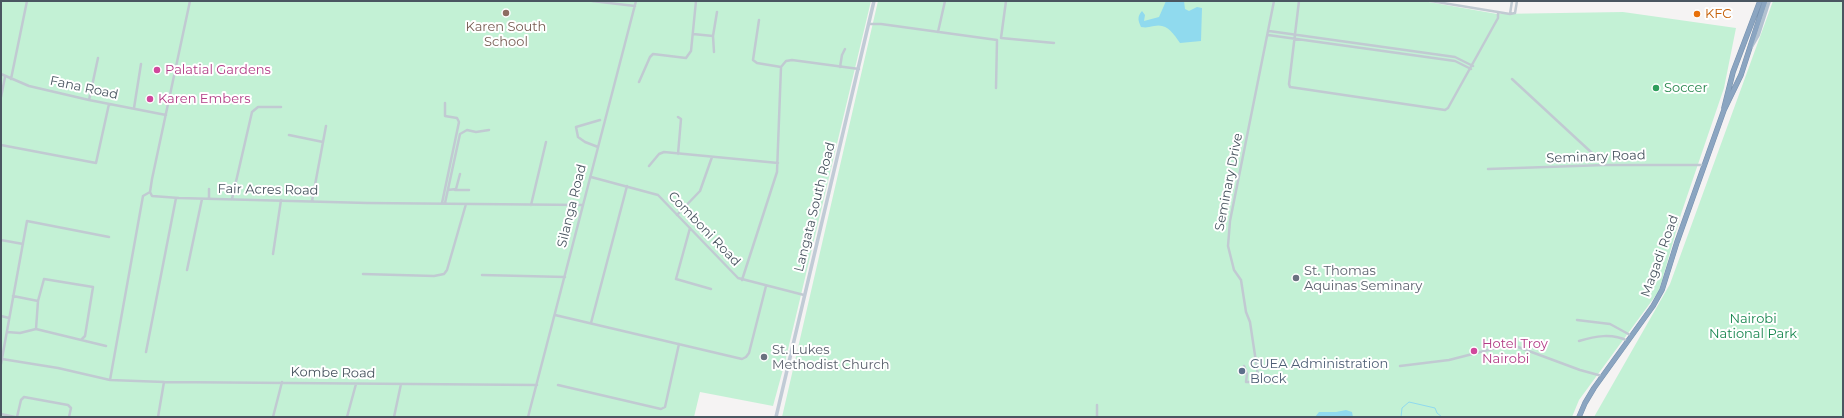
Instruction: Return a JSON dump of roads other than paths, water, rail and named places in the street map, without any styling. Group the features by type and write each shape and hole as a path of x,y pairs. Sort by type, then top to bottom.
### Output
{"highway":[{"name":"Magadi Road","path":"1579,417 1585,403 1602,376 1653,306 1662,290 1676,242 1724,110 1733,72 1760,1"},
{"name":"Magadi Road","path":"1724,110 1741,75 1765,1"},
{"path":"1733,72 1741,75"}],"main road":[{"path":"1750,48 1758,35 1769,1"}],"street":[{"path":"11,79 27,1"},
{"path":"110,380 143,196 150,192 190,1"},
{"path":"592,1 635,6"},
{"name":"Silanga Road","path":"528,417 636,1"},
{"path":"639,82 650,56 653,54 681,58 686,58 688,56 691,51 696,1"},
{"name":"Langata South Road","path":"776,417 874,1"},
{"path":"938,32 945,1"},
{"path":"1006,1 1001,38 1054,43"},
{"name":"Seminary Drive","path":"1244,366 1247,374 1246,382 1259,382 1251,329 1246,312 1241,280 1234,270 1228,246 1230,220 1274,1"},
{"path":"1299,1 1289,84 1292,88 1445,110 1448,108 1471,69 1498,18 1498,13"},
{"path":"1431,1 1484,8 1498,13 1510,14 1515,13 1517,1"},
{"path":"1510,14 1512,1"},
{"path":"714,52 713,36 717,12"},
{"path":"759,20 753,60 757,63 781,67"},
{"path":"869,24 881,24 997,40 996,88"},
{"path":"1269,31 1455,57 1472,66"},
{"path":"693,34 713,36"},
{"path":"1268,35 1455,62 1471,69"},
{"path":"840,67 842,55 845,49"},
{"path":"89,100 98,58"},
{"path":"742,280 777,172 781,67 786,61 792,60 859,69"},
{"path":"134,108 141,64"},
{"name":"Fana Road","path":"1,74 29,86 89,100 166,115"},
{"path":"1,96 5,76"},
{"path":"1512,79 1605,165"},
{"path":"444,203 459,122 457,118 445,116 445,103"},
{"path":"1,145 96,163 109,104"},
{"path":"232,200 253,110 260,107 281,107"},
{"path":"678,117 682,119 678,154"},
{"path":"598,147 585,142 578,137 576,127 600,120"},
{"path":"312,201 326,126"},
{"path":"444,203 460,134 467,130 476,132 489,130"},
{"path":"290,135 323,142"},
{"path":"531,205 546,142"},
{"path":"649,166 661,153 778,163"},
{"path":"677,215 700,191 712,157"},
{"name":"Seminary Road","path":"1488,170 1605,165 1705,165"},
{"path":"455,190 460,174"},
{"name":"Comboni Road","path":"591,177 656,194 734,274 742,280 804,295"},
{"path":"591,323 627,186"},
{"path":"209,189 209,199"},
{"path":"448,190 469,190"},
{"name":"Fair Acres Road","path":"150,192 155,197 232,200 583,205"},
{"path":"146,352 176,198"},
{"path":"187,270 202,199"},
{"path":"273,254 281,200"},
{"path":"363,274 434,276 444,274 447,270 466,204"},
{"path":"1,364 26,223 30,221 109,237"},
{"path":"690,228 676,272 676,279 711,289"},
{"path":"1,240 22,244"},
{"path":"482,275 565,276"},
{"path":"36,329 38,301 44,279 93,287 85,336 82,339"},
{"path":"555,315 738,359 746,357 749,353 766,286"},
{"path":"13,296 38,301"},
{"path":"1,316 10,318"},
{"path":"1577,320 1610,324 1632,336"},
{"path":"7,332 20,333 36,329 106,346"},
{"path":"1579,341 1592,337 1612,336 1628,341"},
{"path":"558,385 663,409 679,344"},
{"path":"1400,366 1449,360 1508,345 1518,347 1580,370 1602,376"},
{"name":"Kombe Road","path":"2,359 58,368 110,380 164,382 537,385"},
{"path":"158,417 164,382"},
{"path":"274,417 282,382"},
{"path":"347,417 356,384"},
{"path":"394,417 401,384"},
{"path":"1,414 16,417 21,400 24,397 68,405 71,408 69,417"},
{"path":"1096,417 1097,405"}],"water":[{"path":"1166,1 1184,1 1185,9 1189,11 1197,7 1202,8 1201,41 1180,43 1172,32 1166,27 1159,25 1141,27 1138,19 1142,11 1145,15 1144,21 1159,17"},
{"path":"1346,410 1352,412 1353,417 1315,417 1319,412 1336,412"}],"waterway":[{"path":"1401,417 1402,408 1409,402 1435,408 1437,413 1442,417"}],"place":[{"name":"Karen South School","path":"506,13"},
{"name":"KFC","path":"1697,14"},
{"name":"Palatial Gardens","path":"157,70"},
{"name":"Soccer","path":"1656,88"},
{"name":"Karen Embers","path":"150,99"},
{"name":"St. Thomas Aquinas Seminary","path":"1296,278"},
{"name":"Hotel Troy Nairobi","path":"1474,351"},
{"name":"St. Lukes Methodist Church","path":"764,357"},
{"name":"CUEA Administration Block","path":"1242,371"}],"park label":[{"name":"Nairobi National Park","path":"1753,326"}]}
